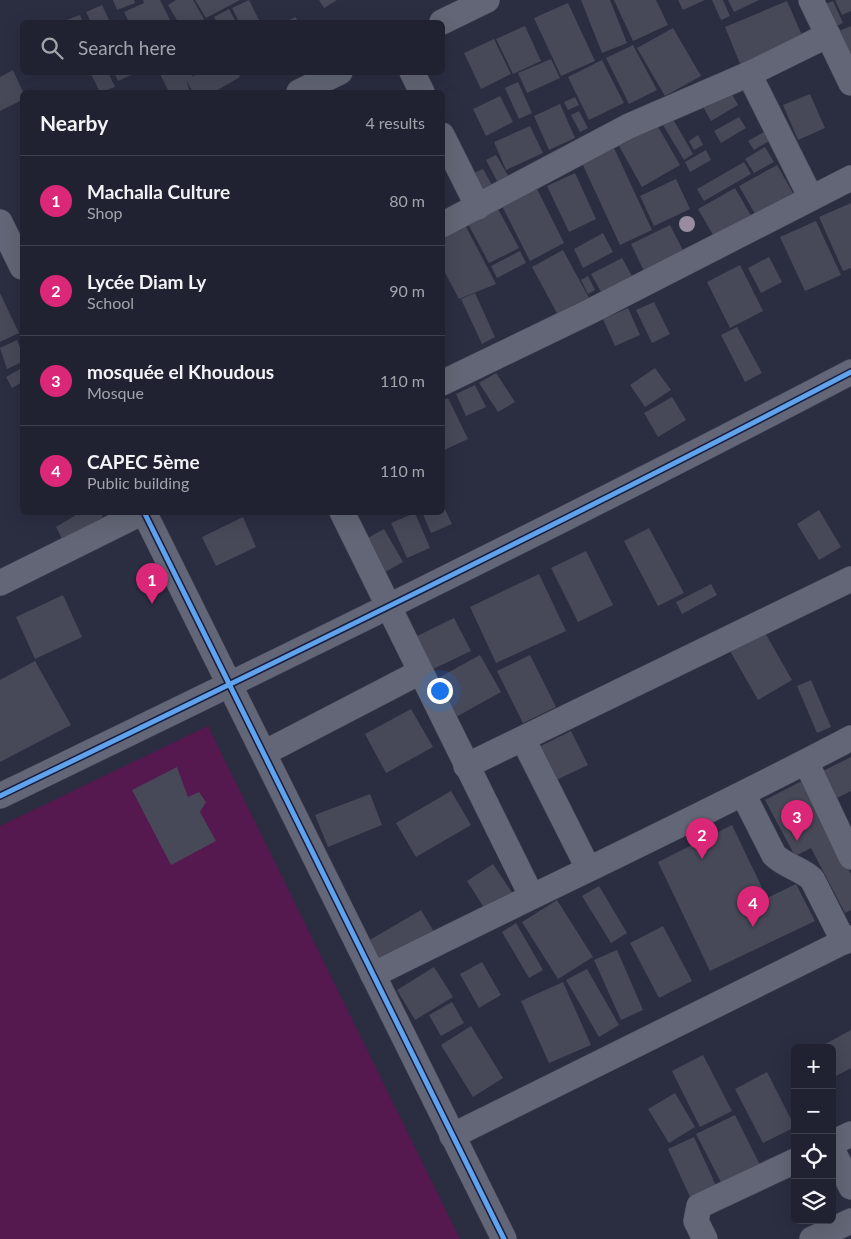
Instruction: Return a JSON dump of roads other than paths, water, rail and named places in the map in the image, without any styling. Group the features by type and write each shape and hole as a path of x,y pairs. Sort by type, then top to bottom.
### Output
{"street":[{"path":"444,14 487,0"},
{"path":"811,0 851,83"},
{"path":"445,224 629,126 749,74 828,35"},
{"path":"749,74 810,198"},
{"path":"303,90 334,75"},
{"path":"414,75 421,90"},
{"path":"445,141 478,207"},
{"path":"445,382 591,312 851,178"},
{"path":"7,232 20,262"},
{"path":"0,796 230,685 667,468 851,372"},
{"path":"0,583 138,515"},
{"path":"145,515 504,1239"},
{"path":"343,515 531,895"},
{"path":"466,766 851,579"},
{"path":"264,753 420,672"},
{"path":"523,738 588,868"},
{"path":"373,975 531,895 743,794 851,738"},
{"path":"806,762 851,858"},
{"path":"452,1136 847,940 812,879 803,871 781,862 774,855 743,794"},
{"path":"836,1141 851,1134"},
{"path":"836,1157 851,1187"},
{"path":"705,1239 696,1221 699,1206 791,1163"},
{"path":"812,1239 851,1221"}],"place":[{"name":"Machalla Culture","path":"152,604"},
{"name":"mosquée el Khoudous","path":"797,841"},
{"name":"Lycée Diam Ly","path":"702,859"},
{"name":"CAPEC 5ème","path":"753,927"}]}
